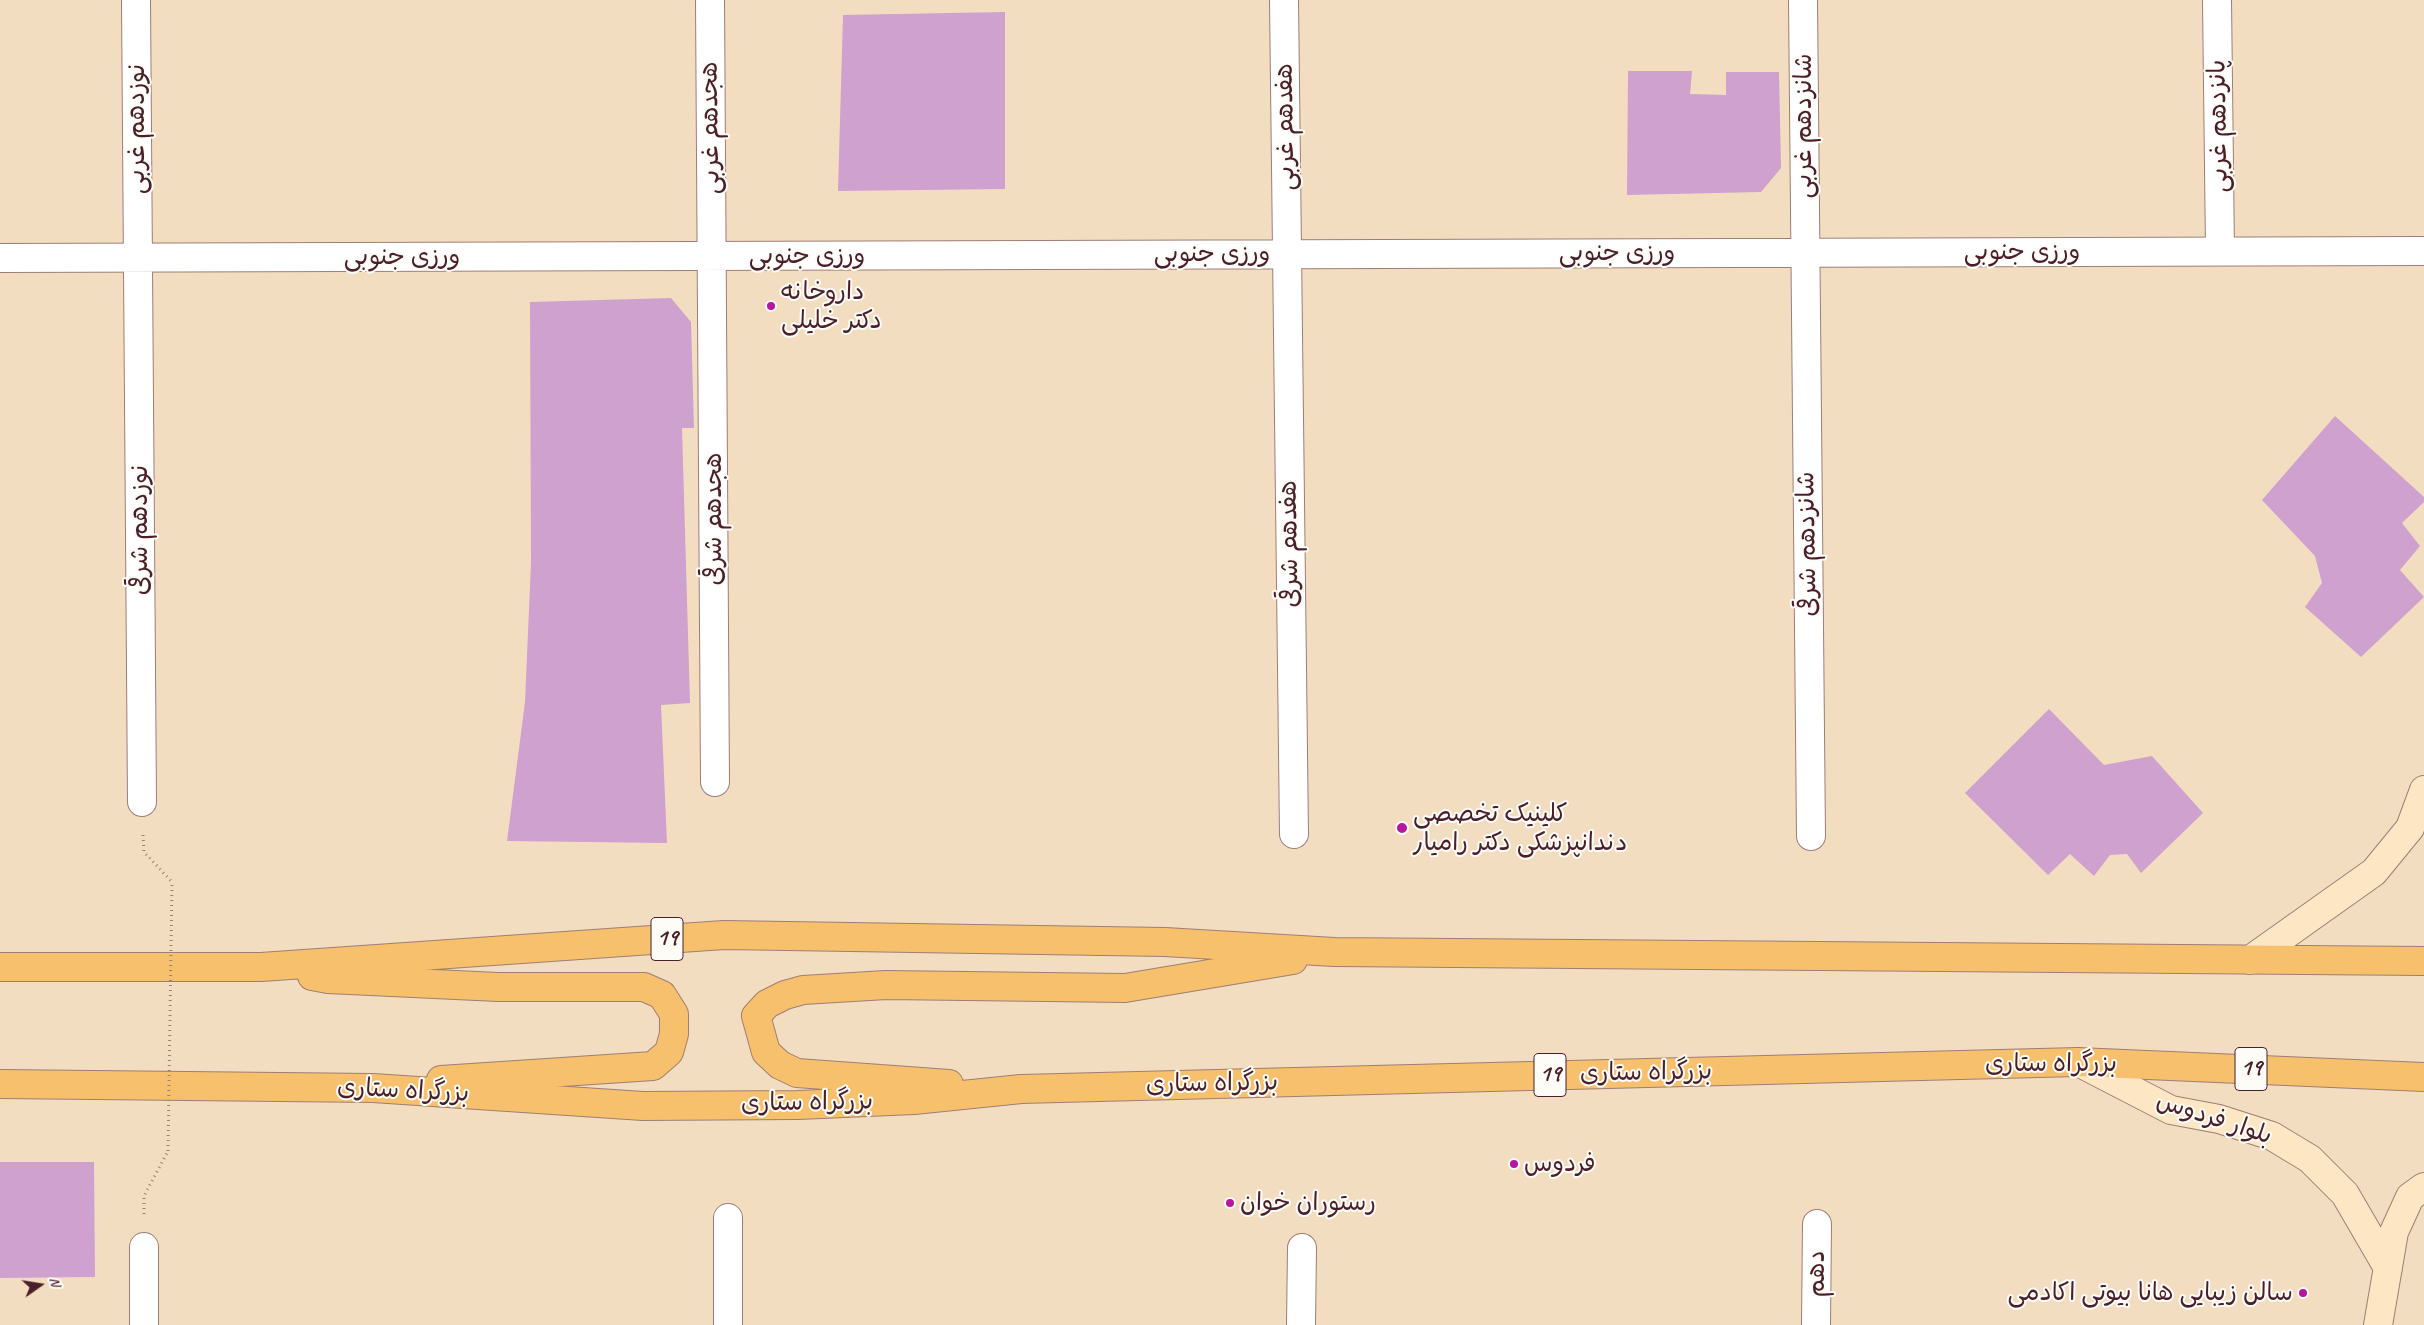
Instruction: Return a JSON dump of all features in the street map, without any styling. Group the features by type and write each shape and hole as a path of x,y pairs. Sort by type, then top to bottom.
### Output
{"highway":[{"name":"19","path":"0,967 261,967 724,935 1164,942 1334,952 2424,961"},
{"path":"1021,1089 798,1073 780,1065 766,1052 756,1016 767,1004 785,995 802,990 886,985 1126,988 1224,973 1334,952"},
{"path":"261,967 328,979 498,987 644,987 662,994 674,1014 674,1034 669,1052 653,1066 466,1076 373,1088"},
{"name":"بزرگراه ستاری","path":"0,1084 373,1088 643,1106 798,1105 914,1100 1021,1089 2078,1062 2424,1077"}],"main road":[{"path":"2250,960 2374,872 2410,828 2424,790"},
{"name":"بلوار فردوس","path":"2078,1062 2170,1110 2219,1119 2272,1136 2310,1159 2345,1194 2388,1268"},
{"path":"2378,1325 2394,1232 2402,1210 2410,1197 2424,1187"}],"street":[{"name":"نوزدهم غربی","path":"136,0 138,258"},
{"name":"هجدهم غربی","path":"710,0 713,256"},
{"name":"هفدهم غربی","path":"1284,0 1287,254"},
{"name":"شانزدهم غربی","path":"1803,0 1805,252"},
{"name":"پانزدهم غربی","path":"2217,0 2220,251"},
{"name":"ورزی جنوبی","path":"0,258 2424,250"},
{"name":"شانزدهم شرقی","path":"1805,252 1811,836"},
{"name":"هفدهم شرقی","path":"1287,254 1294,834"},
{"name":"هجدهم شرقی","path":"713,256 715,782"},
{"name":"نوزدهم شرقی","path":"138,258 142,802"},
{"path":"728,1218 728,1325"},
{"name":"دهم","path":"1816,1325 1817,1224"},
{"path":"144,1247 144,1325"},
{"path":"1301,1325 1302,1248"}],"path":[{"path":"142,802 144,852 172,882 168,1151 144,1196 144,1247"}],"building":[{"path":"1005,12 1005,189 838,191 843,15"},
{"path":"1628,71 1692,71 1690,94 1726,95 1726,72 1779,72 1781,168 1761,192 1627,195"},
{"path":"671,298 691,322 694,428 682,428 690,703 661,705 667,843 507,841 525,702 531,563 530,302"},
{"path":"2335,416 2424,497 2424,502 2402,523 2420,546 2400,570 2424,597 2361,657 2305,607 2322,583 2315,556 2262,500"},
{"path":"2049,709 2104,765 2152,756 2203,813 2141,873 2127,854 2110,855 2094,876 2070,854 2048,875 1965,793"},
{"path":"0,1162 94,1162 95,1277 0,1278"}],"place":[{"name":"داروخانه دکتر خلیلی","path":"771,306"},
{"name":"کلینیک تخصصی دندانپزشکی دکتر رامیار","path":"1402,828"},
{"name":"فردوس","path":"1514,1164"},
{"name":"رستوران خوان","path":"1230,1203"},
{"name":"سالن زیبایی هانا بیوتی اکادمی","path":"2303,1293"}]}
